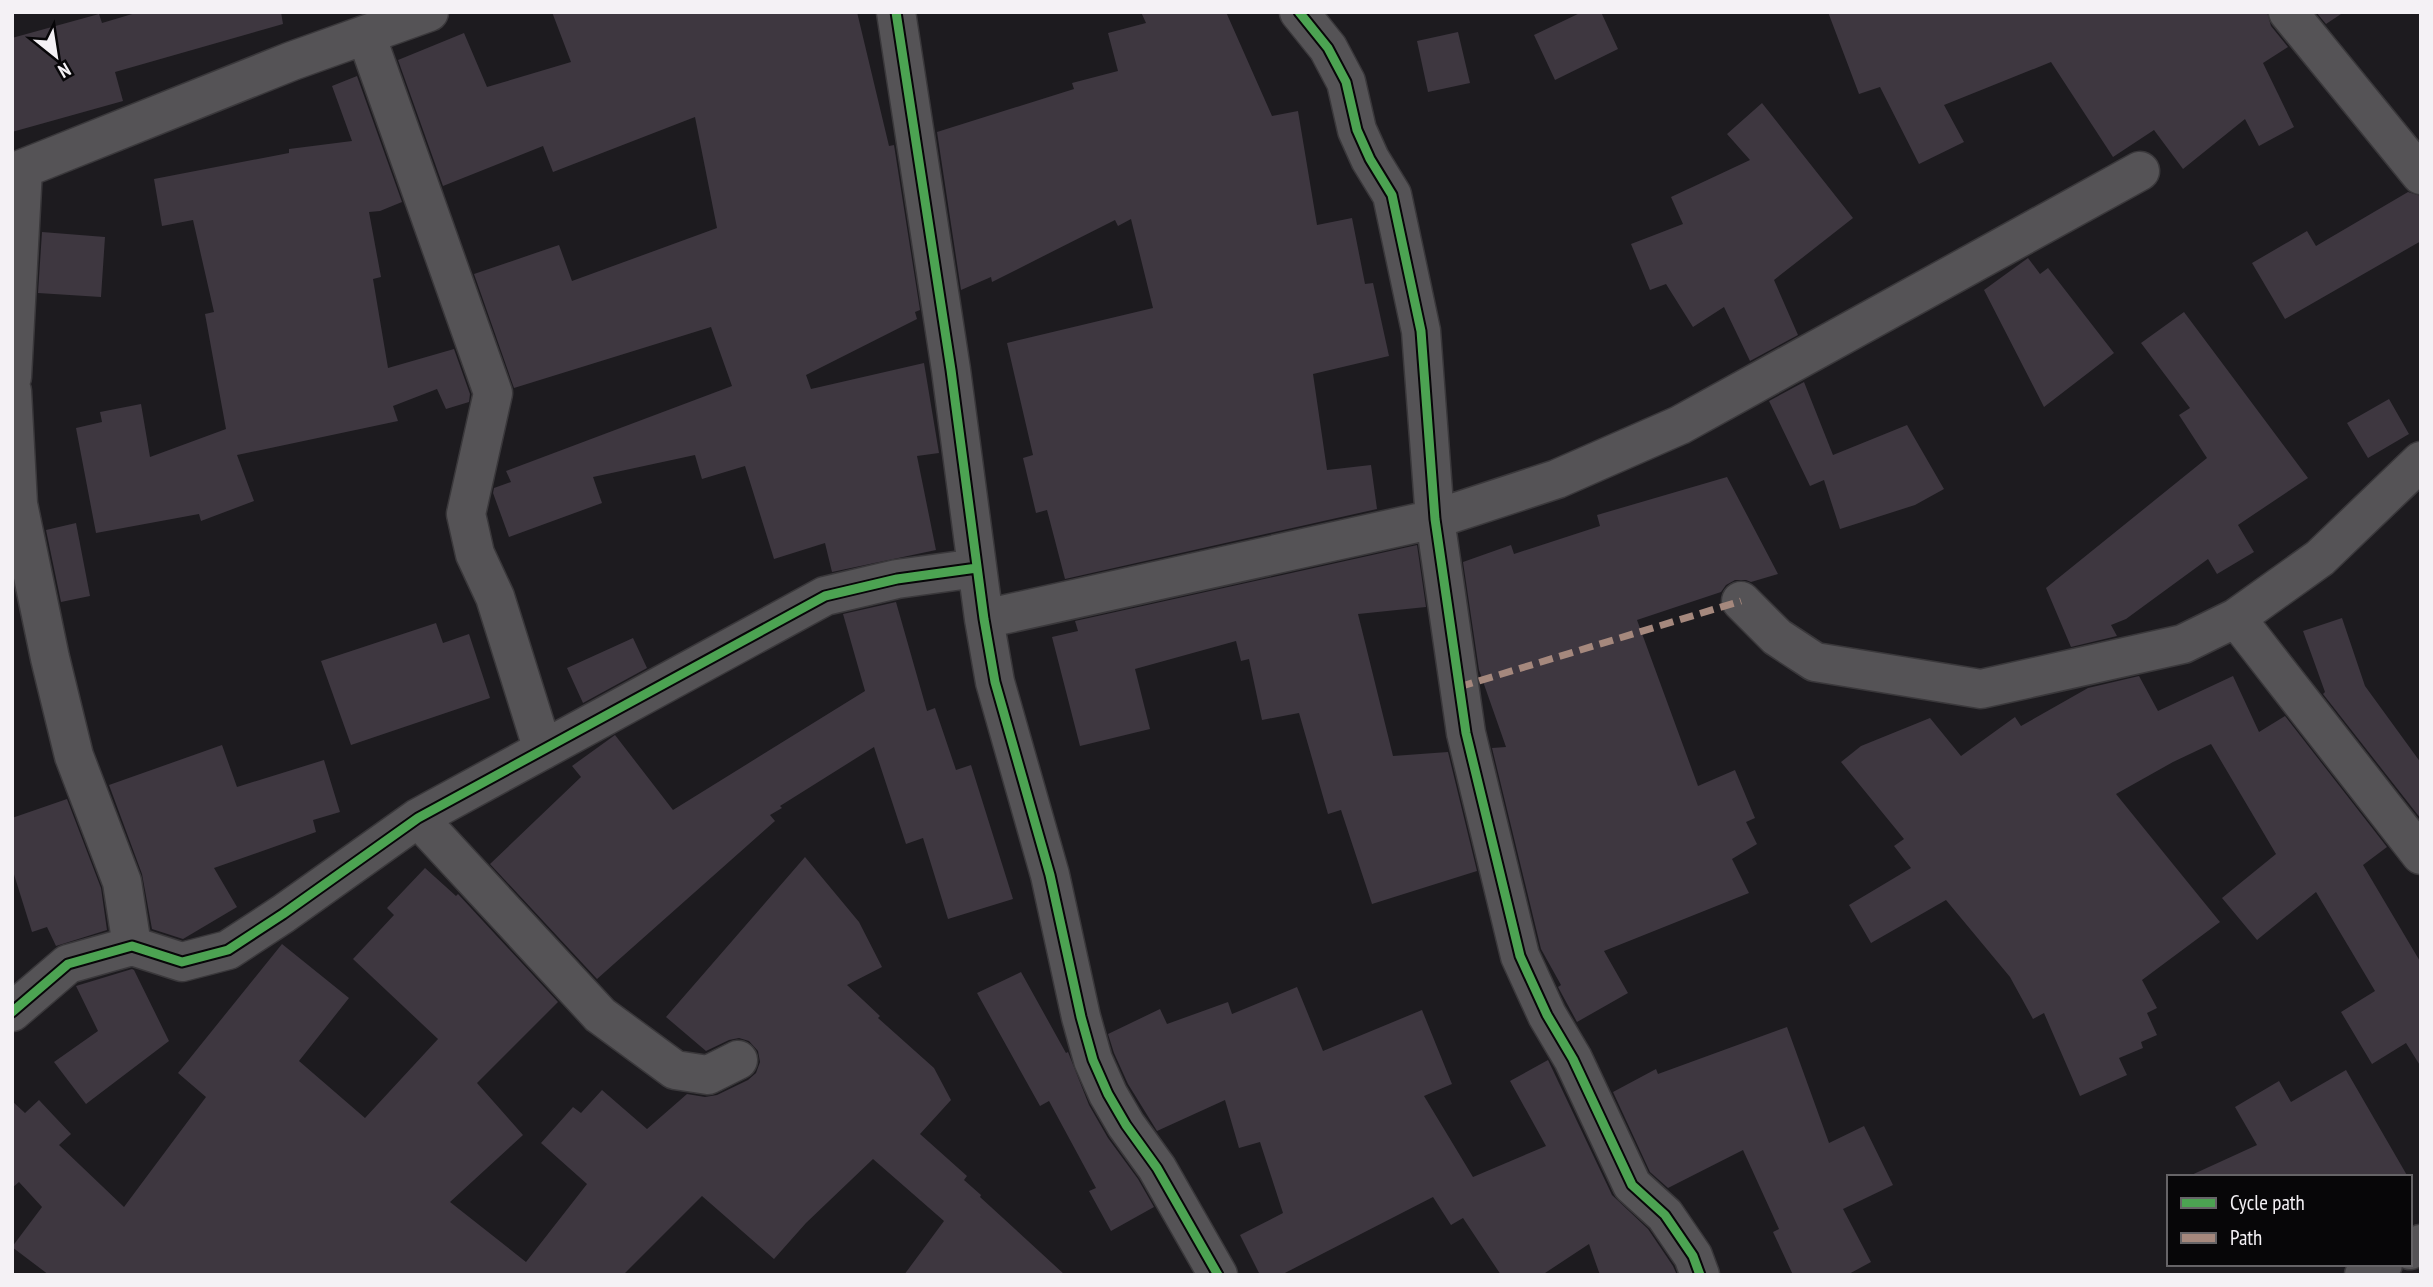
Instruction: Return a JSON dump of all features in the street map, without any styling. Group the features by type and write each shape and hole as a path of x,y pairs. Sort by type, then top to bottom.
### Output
{"street":[{"path":"896,12 949,356 995,682 1051,875 1081,1017 1093,1060 1120,1115 1157,1168 1219,1275"},
{"path":"1299,12 1328,48 1346,82 1357,130 1370,159 1392,195 1421,331 1436,519 1466,733 1520,956 1547,1015 1573,1059 1632,1185 1665,1215 1693,1256 1700,1275"},
{"path":"2288,12 2421,175"},
{"path":"12,377 18,171 292,61 419,14"},
{"path":"366,35 493,393 466,514 475,554 495,597 543,750"},
{"path":"984,619 1436,519 1557,479 1680,425 2140,171"},
{"path":"12,391 18,504 50,658 74,755 122,882 132,946"},
{"path":"1741,601 1777,637 1815,662 1981,690 2183,644 2236,618 2320,558 2421,461"},
{"path":"12,1012 68,964 132,946 182,962 228,950 418,818 825,596 897,579 977,568"},
{"path":"2236,618 2421,855"},
{"path":"418,818 600,1015 675,1070 708,1075 738,1060"},
{"path":"2364,1275 2380,1266"}],"building":[{"path":"139,12 281,12 283,24 115,72 123,101 12,132 12,38 99,14 102,23"},
{"path":"552,12 857,12 889,146 894,145 920,310 915,312 917,319 806,375 811,389 924,363 939,453 917,456 936,550 832,572 825,543 774,559 745,466 702,479 695,455 593,477 602,503 509,537 493,493 494,488 511,482 506,471 732,386 711,327 514,388 474,274 559,245 572,281 717,228 695,117 553,172 543,146 443,186 398,60 464,33 487,87 571,62"},
{"path":"1141,12 1226,12 1272,116 1298,111 1317,225 1352,218 1365,284 1373,283 1389,356 1313,374 1327,470 1371,465 1377,509 1065,579 1047,510 1036,513 1023,458 1033,455 1007,343 1153,308 1131,219 1118,226 1115,220 992,282 991,277 961,290 937,132 1074,89 1072,83 1118,71 1108,33 1146,23"},
{"path":"1582,12 1601,12 1618,49 1555,80 1534,35"},
{"path":"1828,12 2267,12 2271,26 2288,47 2263,63 2294,127 2259,146 2245,119 2183,169 2154,130 2113,157 2051,62 1944,105 1964,142 1919,164 1880,87 1859,94"},
{"path":"2316,12 2344,12 2326,24"},
{"path":"1458,32 1470,83 1428,92 1417,41"},
{"path":"357,76 402,202 380,211 369,212 381,277 373,279 388,368 454,349 470,394 469,402 446,409 437,389 393,406 398,421 237,455 254,501 201,521 199,514 96,533 76,428 102,422 100,412 141,404 150,457 226,429 205,314 214,312 193,220 162,226 154,179 289,153 289,149 352,141 332,86"},
{"path":"1762,103 1853,218 1774,280 1798,335 1750,361 1724,307 1693,327 1666,284 1650,290 1631,244 1683,224 1671,197 1750,160 1727,134"},
{"path":"2408,192 2421,196 2421,241 2285,319 2252,263 2307,231 2316,246"},
{"path":"42,232 105,237 101,297 38,293"},
{"path":"2028,258 2040,274 2048,268 2114,353 2044,407 1984,290"},
{"path":"2184,312 2308,478 2238,525 2254,552 2217,574 2208,559 2126,619 2111,625 2117,636 2071,647 2046,588 2207,458 2179,415 2190,408 2141,343"},
{"path":"1804,382 1833,455 1907,425 1944,489 1915,505 1840,529 1824,480 1810,486 1769,401"},
{"path":"2389,399 2409,434 2368,458 2347,423"},
{"path":"1727,477 1778,574 1751,582 1735,580 1721,592 1637,620 1698,786 1735,770 1755,818 1746,822 1757,844 1732,859 1749,893 1604,951 1628,993 1577,1022 1541,949 1492,748 1506,747 1479,670 1463,562 1511,545 1514,554 1600,526 1597,515"},
{"path":"76,523 90,596 61,602 46,530"},
{"path":"1417,545 1426,607 1358,614 1393,756 1448,752 1477,871 1372,904 1341,810 1328,814 1299,713 1262,720 1249,659 1241,661 1236,641 1135,669 1150,729 1080,746 1052,637 1078,631 1075,621"},
{"path":"896,602 927,711 935,708 956,770 971,765 1013,899 948,919 923,838 906,844 874,747 780,806 782,808 770,815 775,821 597,979 490,864 581,777 572,766 615,735 673,810 865,691 843,614"},
{"path":"2342,618 2365,686 2421,763 2421,819 2323,694 2325,692 2303,631"},
{"path":"436,623 443,643 469,634 490,698 351,745 321,661"},
{"path":"633,638 647,668 583,703 567,668"},
{"path":"2139,676 2158,711 2233,676 2259,732 2285,716 2387,847 2363,865 2421,963 2421,1067 2406,1043 2372,1064 2341,1012 2375,991 2316,892 2257,940 2222,898 2276,854 2211,744 2116,794 2220,922 2142,980 2157,1008 2147,1013 2157,1035 2141,1042 2143,1048 2119,1058 2127,1075 2080,1096 2044,1013 2033,1019 2010,977 1946,900 1871,943 1849,905 1911,868 1894,846 1904,839 1841,762 1861,746 1930,718 1961,756 2015,717 2021,726 2088,688"},
{"path":"222,745 237,787 324,760 340,812 313,820 316,832 214,868 237,907 183,939 152,929 142,874 109,785"},
{"path":"67,799 101,888 107,930 56,946 47,927 32,932 12,868 12,818"},
{"path":"805,857 859,922 882,967 847,985 880,1016 878,1018 934,1068 951,1100 920,1134 967,1176 964,1180 980,1197 1065,1275 904,1275 944,1221 873,1159 806,1223 774,1259 702,1196 623,1275 49,1275 12,1247 42,1207 19,1182 12,1188 12,1101 25,1113 39,1100 71,1134 59,1145 124,1207 206,1097 178,1073 282,944 349,998 299,1061 365,1118 438,1039 353,959 394,915 387,908 425,868 456,896 458,894 558,1002 477,1083 523,1135 450,1202 526,1262 587,1184 541,1143 573,1107 581,1113 602,1090 647,1129 687,1094 705,1097 717,1095 748,1080 756,1073 760,1062 758,1051 749,1041 739,1038 729,1040 706,1051 666,1017"},
{"path":"132,969 169,1041 86,1104 54,1062 98,1031 76,986"},
{"path":"1021,972 1066,1053 1068,1052 1089,1105 1154,1207 1111,1231 1089,1191 1096,1188 1049,1101 1040,1106 977,993"},
{"path":"1297,987 1323,1051 1422,1010 1452,1084 1424,1096 1473,1177 1546,1146 1510,1081 1548,1060 1612,1195 1648,1229 1677,1275 1600,1275 1589,1244 1542,1275 1501,1275 1463,1218 1451,1225 1433,1197 1281,1275 1260,1275 1240,1235 1283,1213 1260,1142 1239,1148 1225,1100 1157,1131 1128,1084 1108,1034 1160,1009 1167,1024 1228,1002 1232,1014"},
{"path":"1787,1027 1829,1143 1864,1126 1893,1185 1843,1209 1871,1262 1847,1275 1793,1275 1773,1232 1779,1229 1743,1150 1668,1188 1650,1172 1613,1092 1656,1069 1658,1074"},
{"path":"2346,1070 2407,1175 2191,1175 2257,1145 2235,1107 2279,1081 2291,1102"}],"marked path":[{"path":"1459,687 1741,601"}],"cycle path":[{"path":"896,12 995,682 1050,875 1093,1060 1126,1125 1157,1168 1218,1275"},
{"path":"1299,12 1328,48 1346,82 1357,130 1370,159 1392,195 1421,331 1435,519 1466,733 1520,956 1547,1015 1573,1059 1632,1185 1665,1215 1693,1256 1700,1275"},
{"path":"12,1012 68,964 132,946 182,962 228,950 418,818 825,596 897,579 977,568"}]}
